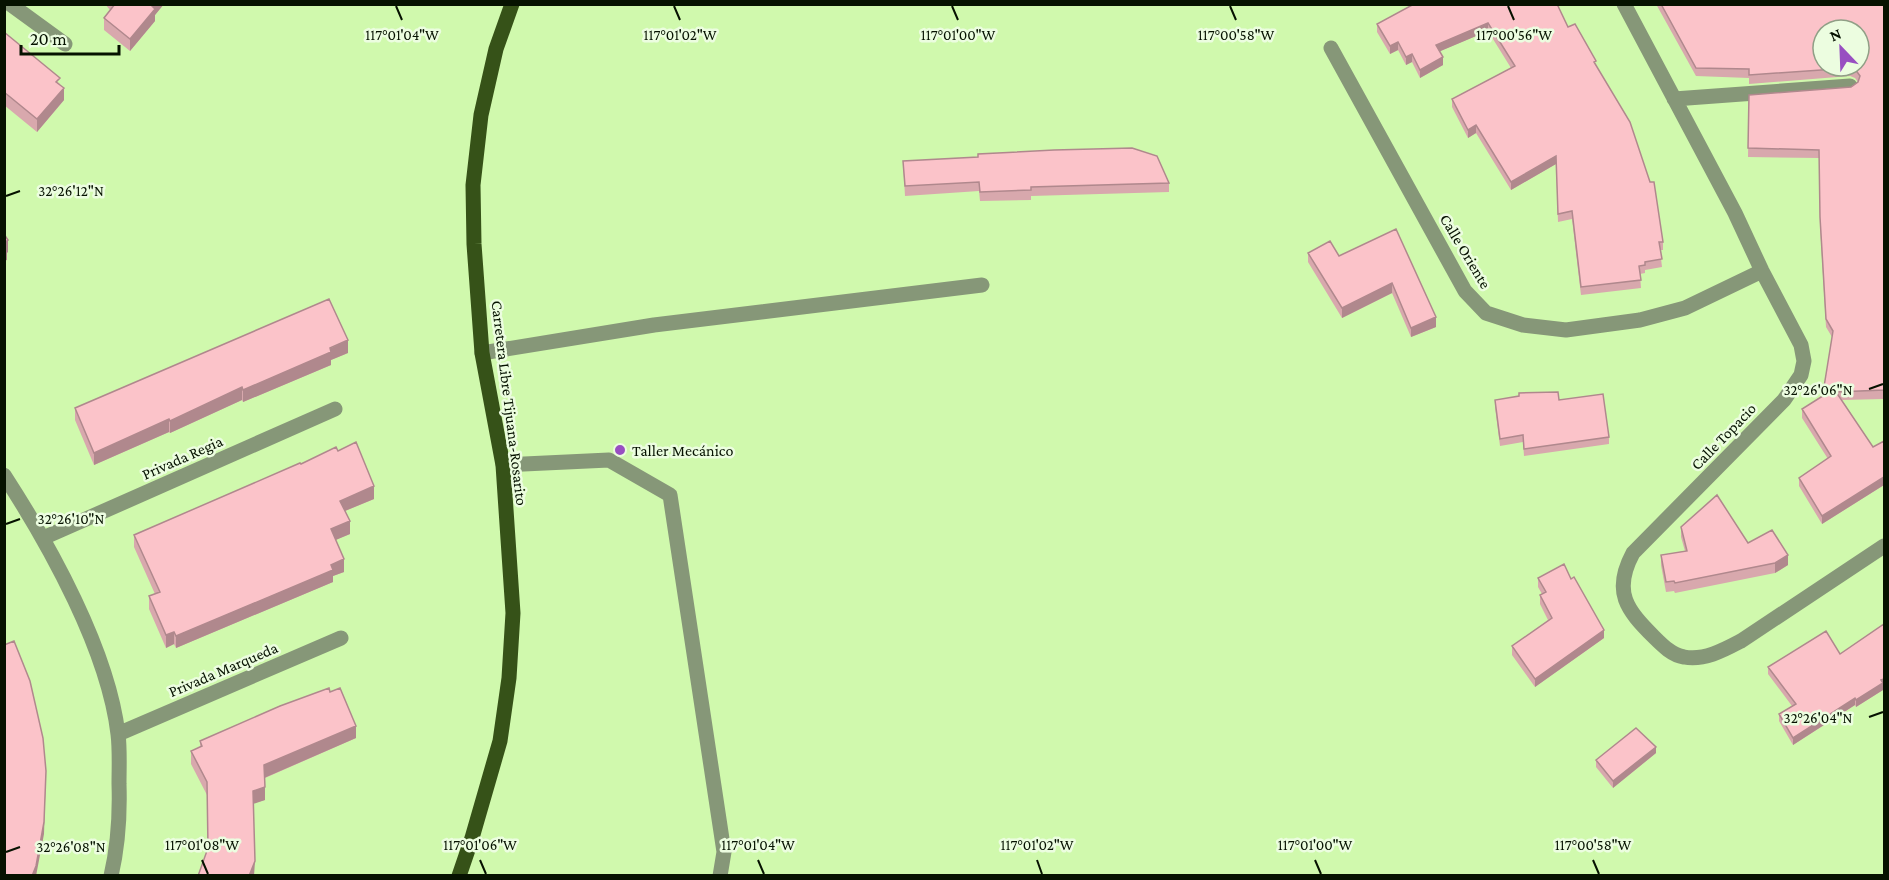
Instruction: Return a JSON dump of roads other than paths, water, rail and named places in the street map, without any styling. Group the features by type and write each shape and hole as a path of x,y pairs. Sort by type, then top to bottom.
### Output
{"main road":[{"name":"Carretera Libre Tijuana-Rosarito","path":"459,876 500,741 509,678 513,613 503,465 482,353 474,244 473,185 481,115 496,48 512,4"}],"street":[{"path":"10,4 66,44"},
{"name":"Calle Topacio","path":"1624,4 1735,213 1762,272 1801,345 1804,361 1802,375 1784,400 1633,553 1624,577 1623,591 1626,603 1634,617 1666,649 1683,657 1701,658 1741,641 1884,546"},
{"name":"Calle Oriente","path":"1331,48 1465,291 1486,313 1522,325 1566,330 1640,320 1684,308 1762,272"},
{"path":"1674,99 1850,86"},
{"path":"482,353 654,325 982,285"},
{"name":"Privada Regia","path":"43,538 335,409"},
{"path":"503,465 609,460 670,495 724,852 720,876"},
{"path":"4,475 43,538 87,628 109,690 118,734 120,807 111,876"},
{"name":"Privada Marqueda","path":"118,734 342,638"}],"place":[{"name":"Taller Mecánico","path":"620,450"}]}
